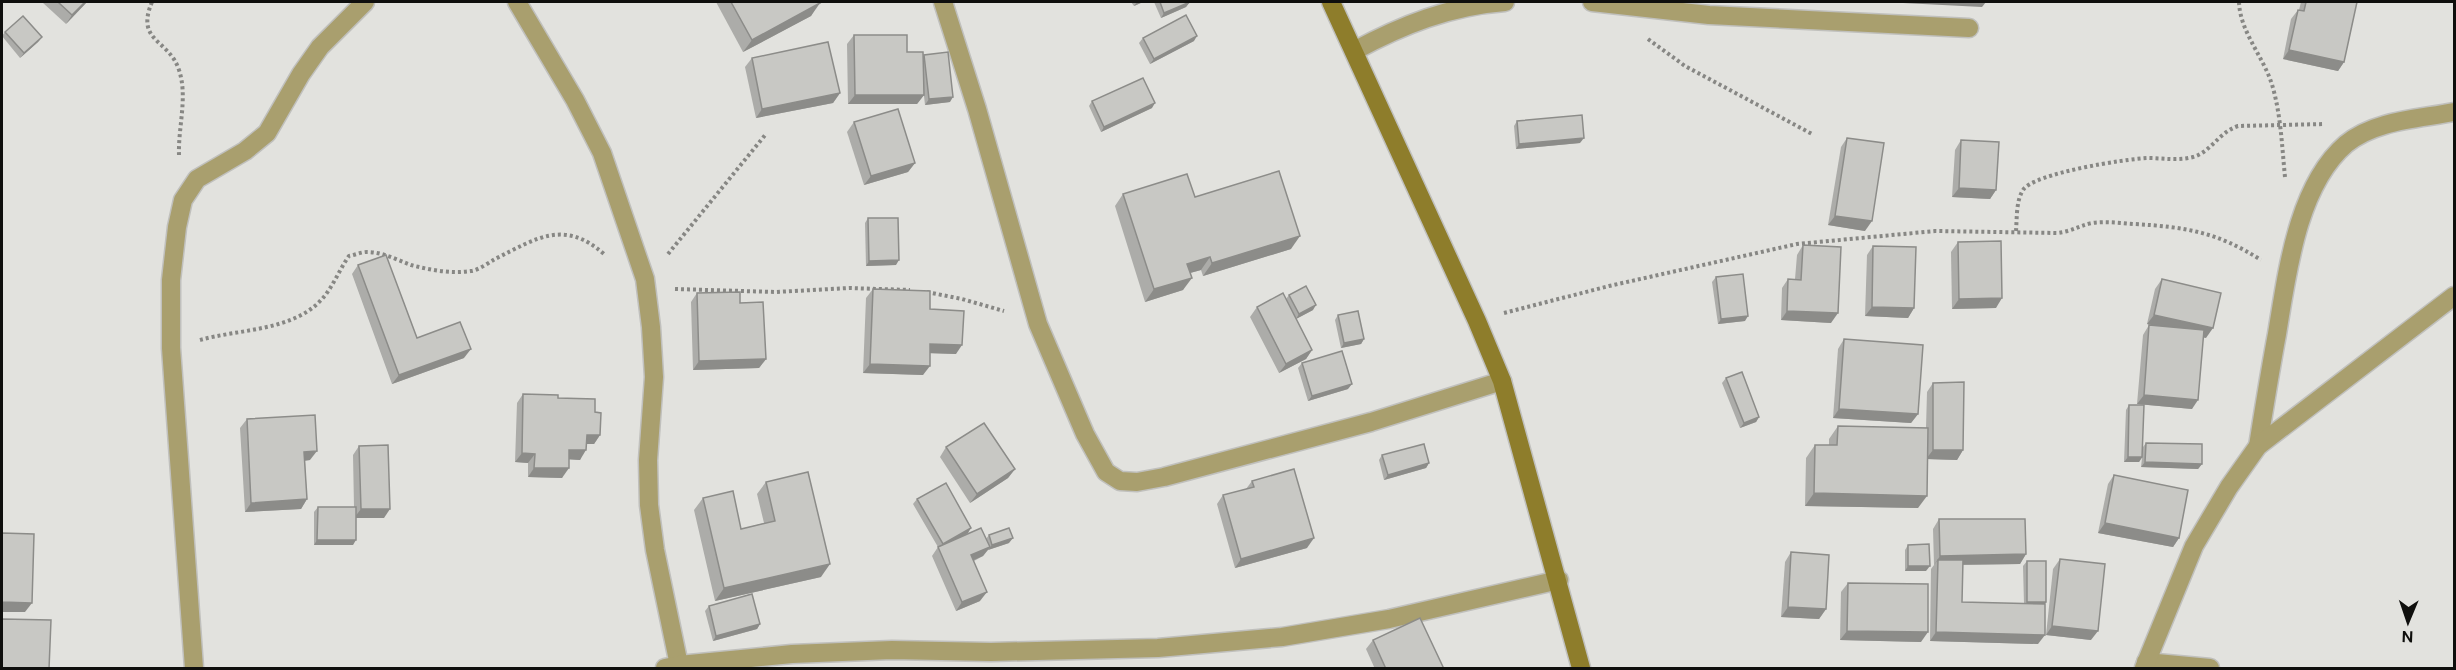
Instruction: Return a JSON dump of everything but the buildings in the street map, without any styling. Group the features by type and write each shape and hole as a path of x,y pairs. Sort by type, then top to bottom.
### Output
{"street":[{"path":"194,669 171,348 171,280 177,227 183,200 197,179 245,151 267,133 301,74 320,47 365,2"},
{"path":"517,2 563,79 602,153 645,283 654,377 648,460 649,505 672,667 792,654 892,650 991,652 1158,648 1282,638 1389,619 1559,580"},
{"path":"943,2 977,109 1038,324 1084,434 1106,472 1120,481 1146,480 1371,422 1502,381"},
{"path":"1330,2 1477,321 1502,381 1559,580 1581,669"},
{"path":"1354,51 1392,30 1429,16 1486,3 1505,2"},
{"path":"1592,2 1709,15 1969,28"},
{"path":"2258,446 2286,279 2306,208 2324,170 2347,144 2380,126 2454,112"},
{"path":"2210,669 2145,665 2194,546 2229,487 2258,446 2454,296"}],"path":[{"path":"152,2 147,15 147,26 152,37 166,50 179,68 182,89 178,137 183,200"},
{"path":"2239,2 2244,24 2263,59 2273,88 2280,125 2285,180"},
{"path":"1622,6 1638,30 1685,66 1812,134"},
{"path":"2016,231 2019,200 2024,188 2038,180 2123,160 2148,158 2179,160 2196,157 2206,151 2226,130 2238,126 2280,125"},
{"path":"645,283 766,134"},
{"path":"1477,321 1578,293 1797,244 1935,231 2065,232 2093,223 2113,222 2193,230 2215,235 2240,247 2286,279"},
{"path":"171,348 218,335 290,320 309,312 324,298 349,256 367,252 387,255 411,265 440,271 472,271 543,237 564,234 578,236 588,241 627,272 645,283 776,292 879,288 929,292 987,305 1038,324"}]}
